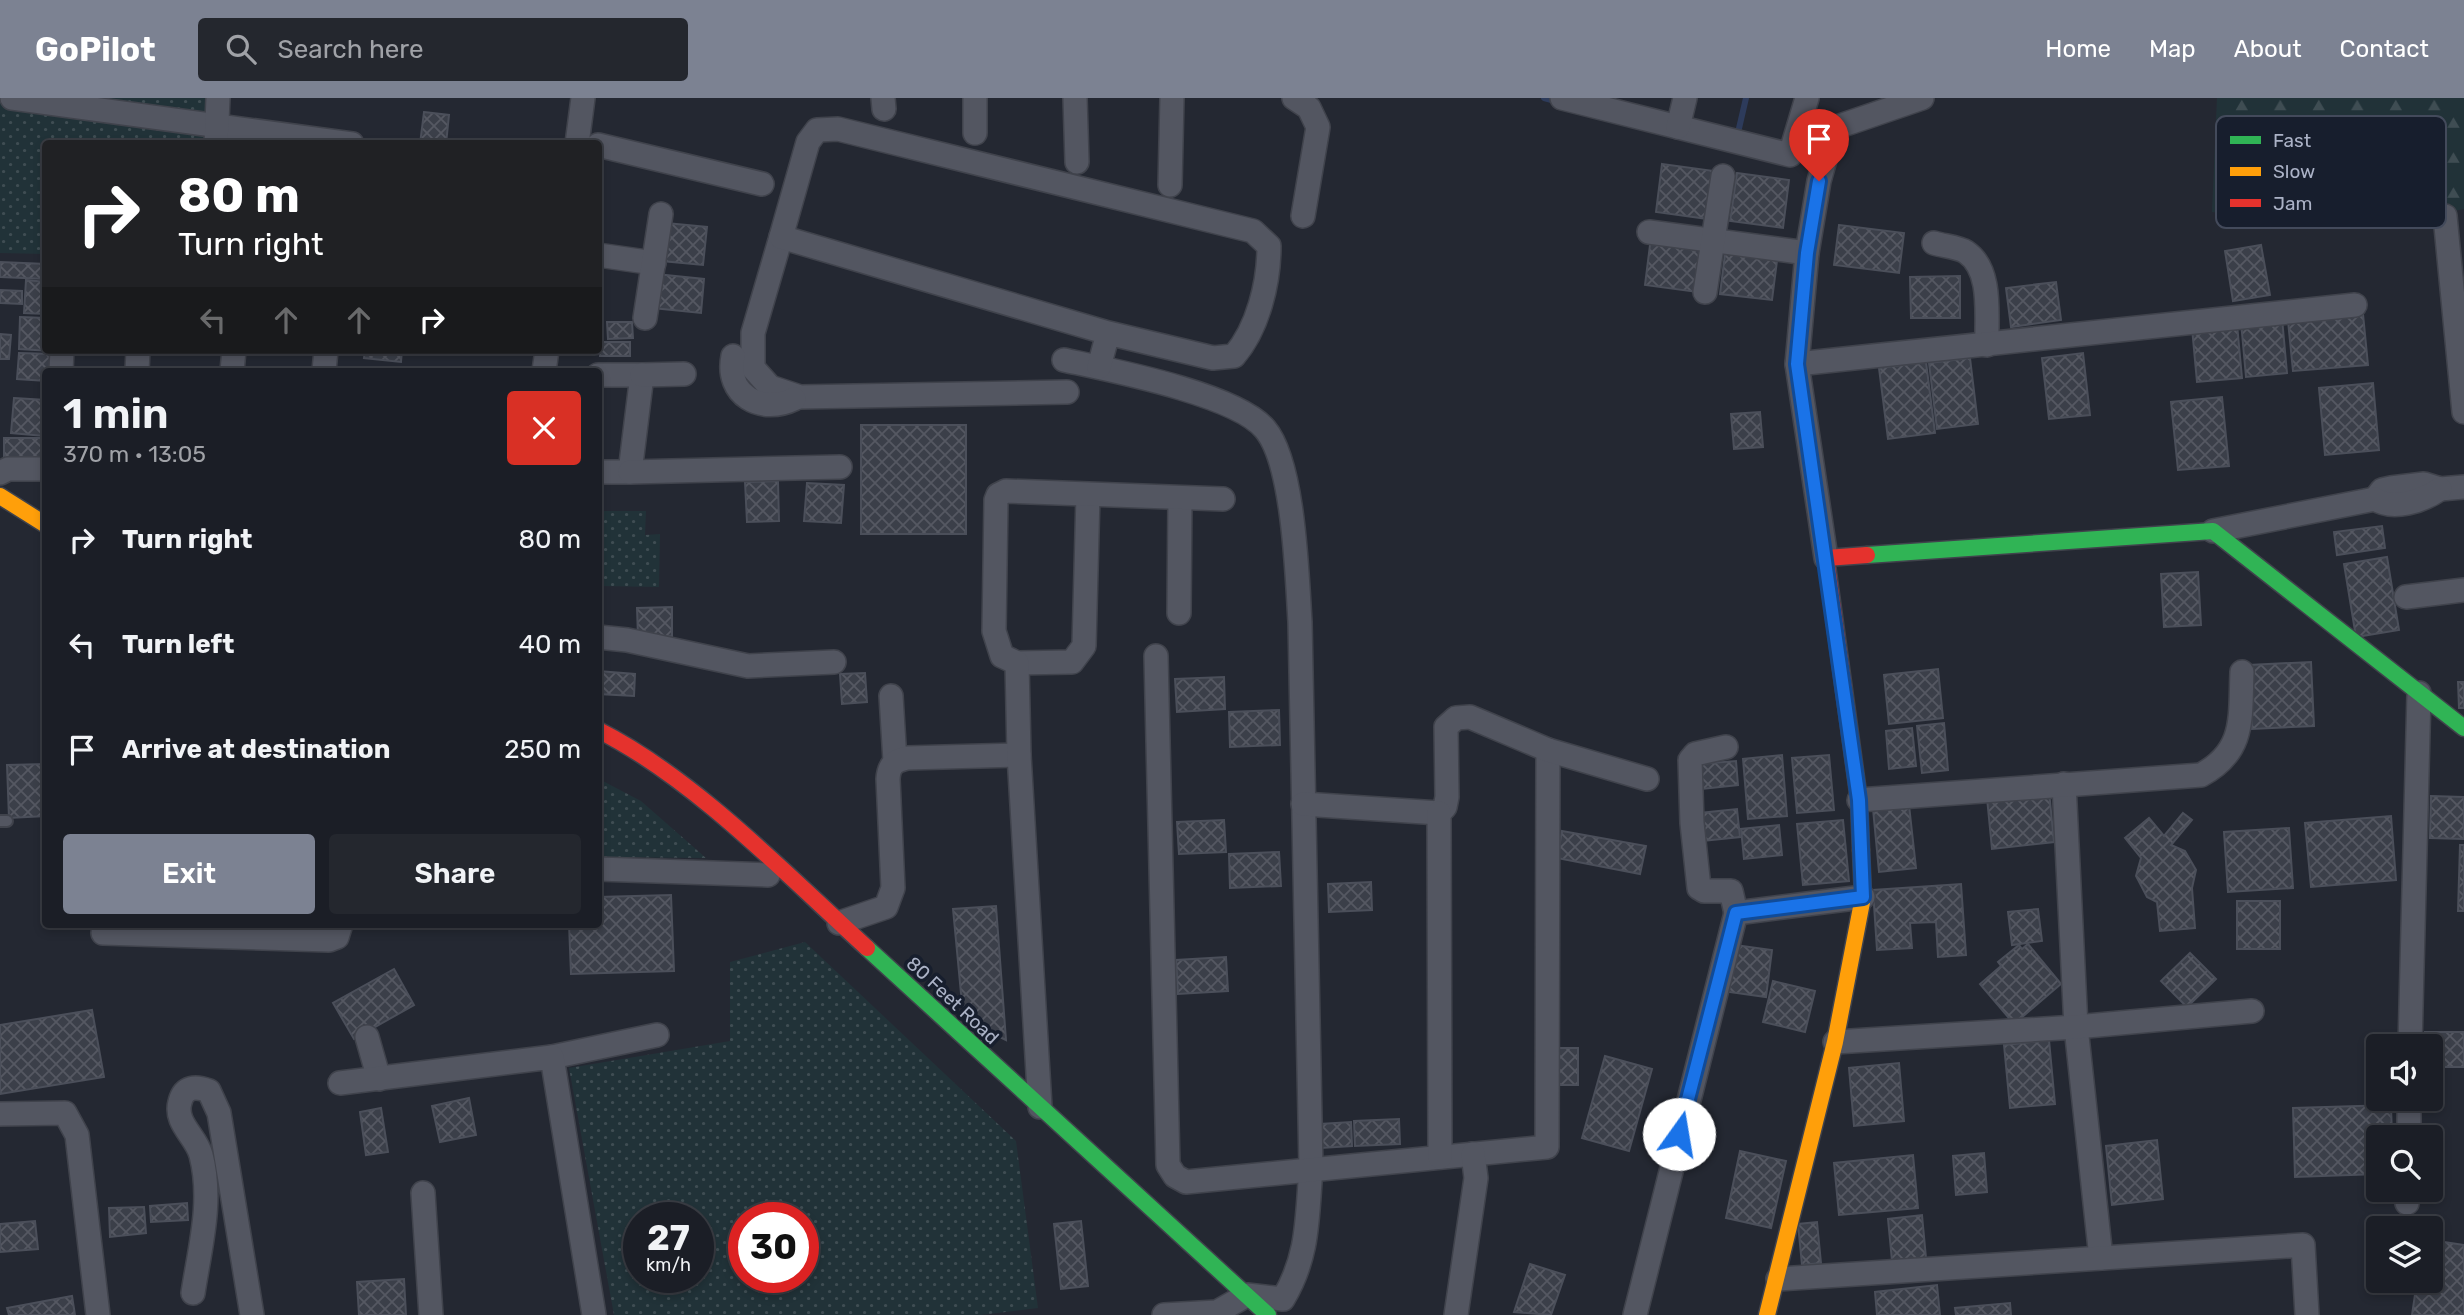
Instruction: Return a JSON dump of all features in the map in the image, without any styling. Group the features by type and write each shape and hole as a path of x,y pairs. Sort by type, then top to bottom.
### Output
{"main road":[{"path":"0,496 42,522"},
{"path":"0,511 42,538"},
{"path":"1767,1315 1835,1042 1863,897 1859,800 1826,558 2213,531 2464,728"},
{"name":"80 Feet Road","path":"602,732 628,745 733,825 1040,1107 1241,1305"},
{"name":"80 Feet Road","path":"602,746 621,756 724,835 1178,1250 1241,1305 1268,1315"}],"street":[{"path":"12,98 217,136 284,140"},
{"path":"217,136 218,98"},
{"path":"583,98 587,140"},
{"path":"975,98 975,133"},
{"path":"1075,98 1077,162"},
{"path":"1170,185 1172,98"},
{"path":"1294,98 1309,108 1318,127 1303,216"},
{"path":"1678,127 1685,98"},
{"path":"1567,99 1790,155 1807,98"},
{"path":"1826,558 1797,364 1807,253 1819,181 1834,128 1922,98"},
{"path":"781,237 1108,334 1213,358 1234,356 1250,336 1269,263 1269,246 1253,231 838,129 817,130 808,142 752,333 753,368 770,387 800,397 1067,392"},
{"path":"602,147 762,184"},
{"path":"1705,292 1723,176"},
{"path":"645,318 661,214"},
{"path":"2446,226 2464,412"},
{"path":"1649,232 1807,253"},
{"path":"1934,243 1965,251 1979,265 1985,287 1987,345"},
{"path":"602,256 654,264"},
{"path":"1797,364 2354,305"},
{"path":"1099,367 1108,334"},
{"path":"733,356 733,382 740,393 755,402 784,404 800,397"},
{"path":"1064,360 1160,381 1237,409 1265,429 1279,456 1287,491 1300,622 1311,1168 1305,1244 1298,1274 1283,1299 1241,1305 1217,1312 1164,1315"},
{"path":"602,375 684,374"},
{"path":"630,472 642,375"},
{"path":"602,472 840,467"},
{"path":"0,473 8,469 42,469"},
{"path":"2213,531 2375,499 2382,490 2391,488 2424,484 2440,489 2464,487"},
{"path":"1088,495 1084,646 1072,662 1017,663 1002,656 994,631 998,495 1006,492 1223,499"},
{"path":"1179,613 1180,498"},
{"path":"2406,597 2464,590"},
{"path":"602,637 627,640 724,663 748,666 834,662"},
{"path":"1156,656 1168,1165 1175,1176 1186,1182 1547,1147 1548,750"},
{"path":"1017,663 1019,755 1040,1107"},
{"path":"1859,800 2201,775 2213,769 2230,754 2240,728 2242,671"},
{"path":"2410,1034 2419,693"},
{"path":"839,923 886,907 893,888 888,779 895,761 891,696"},
{"path":"1440,1157 1439,813 1445,807 1447,797 1446,727 1456,718 1470,717 1548,750 1647,779"},
{"path":"1635,1315 1736,913 1731,891 1704,891 1699,888 1692,823 1690,760 1695,754 1726,747"},
{"path":"895,761 907,758 1019,755"},
{"path":"2064,784 2076,1027 2101,1258"},
{"path":"1303,804 1439,813"},
{"path":"602,869 768,875"},
{"path":"1736,913 1863,897"},
{"path":"103,933 329,940 337,937 340,928"},
{"path":"1835,1042 2076,1027 2252,1011"},
{"path":"340,1083 552,1057 657,1035"},
{"path":"367,1037 379,1079"},
{"path":"552,1057 594,1315"},
{"path":"193,1293 206,1211 207,1180 200,1151 178,1112 180,1099 188,1089 196,1086 209,1091 219,1113 252,1315"},
{"path":"0,1114 65,1113 77,1135 99,1315"},
{"path":"1456,1315 1476,1178 1473,1154"},
{"path":"423,1193 430,1315"},
{"path":"1778,1279 2303,1245 2308,1315"}],"green space":[{"path":"0,98 211,98 206,140 42,140 42,254 0,253"},
{"path":"2217,98 2464,98 2464,209 2446,212 2446,116 2216,116"},
{"path":"2216,121 2216,212 2212,212"},
{"path":"602,511 646,511 645,535 660,534 659,587 602,586"},
{"path":"602,781 641,801 706,858 602,857"},
{"path":"805,942 1016,1141 1038,1308 981,1315 614,1315 569,1068 730,1041 730,962"}],"building":[{"path":"424,112 449,115 446,140 420,140"},
{"path":"1662,164 1714,171 1708,219 1656,212"},
{"path":"1737,173 1789,180 1783,228 1730,221"},
{"path":"666,223 707,227 703,265 662,261"},
{"path":"1839,225 1904,233 1899,273 1834,265"},
{"path":"1651,237 1704,244 1697,292 1645,285"},
{"path":"2261,245 2270,295 2233,301 2225,251"},
{"path":"1726,246 1778,253 1772,300 1720,294"},
{"path":"0,262 42,264 42,279 0,277"},
{"path":"656,274 704,279 701,313 653,308"},
{"path":"1960,276 1960,318 1911,318 1910,277"},
{"path":"26,280 42,282 42,314 24,313"},
{"path":"2056,282 2061,320 2011,327 2006,288"},
{"path":"0,290 22,291 22,304 0,303"},
{"path":"2363,314 2368,365 2293,371 2288,321"},
{"path":"20,317 42,318 42,350 19,349"},
{"path":"2282,318 2287,373 2246,377 2241,322"},
{"path":"607,322 632,322 633,338 608,339"},
{"path":"2237,324 2242,378 2197,382 2192,328"},
{"path":"0,334 11,335 9,359 0,359"},
{"path":"602,342 630,342 630,356 600,356"},
{"path":"19,353 53,354 52,368 42,368 42,381 17,379"},
{"path":"2083,353 2090,415 2049,419 2042,358"},
{"path":"364,354 402,354 401,362 364,358"},
{"path":"1970,358 1978,424 1937,429 1929,363"},
{"path":"1926,362 1935,433 1888,439 1879,368"},
{"path":"2373,383 2379,450 2325,455 2319,388"},
{"path":"2222,397 2229,466 2178,470 2171,402"},
{"path":"14,398 42,400 42,436 11,433"},
{"path":"1760,412 1763,447 1734,449 1731,414"},
{"path":"861,425 966,425 966,534 861,534"},
{"path":"4,438 42,438 42,466 4,466"},
{"path":"778,481 779,521 747,522 745,482"},
{"path":"807,483 844,485 841,523 804,521"},
{"path":"2382,526 2385,548 2337,555 2334,532"},
{"path":"2387,557 2399,630 2356,637 2344,564"},
{"path":"2198,572 2201,625 2164,627 2161,574"},
{"path":"672,607 672,636 638,637 637,608"},
{"path":"2311,662 2314,726 2252,729 2249,665"},
{"path":"1938,669 1943,718 1889,724 1884,675"},
{"path":"602,671 635,674 634,696 602,694"},
{"path":"865,673 867,702 842,704 840,674"},
{"path":"1224,677 1225,709 1177,712 1175,679"},
{"path":"2458,682 2464,682 2464,708 2459,708"},
{"path":"1279,710 1280,745 1230,747 1229,712"},
{"path":"1944,723 1948,770 1922,773 1917,726"},
{"path":"1912,728 1916,766 1889,769 1886,731"},
{"path":"1782,755 1787,816 1748,819 1743,759"},
{"path":"1829,755 1834,810 1797,813 1792,758"},
{"path":"1736,761 1738,785 1702,789 1699,764"},
{"path":"42,764 42,816 9,818 7,765"},
{"path":"2049,791 2054,842 1992,849 1987,798"},
{"path":"2431,796 2464,797 2464,839 2430,838"},
{"path":"1909,805 1916,868 1879,872 1873,809"},
{"path":"1737,809 1740,837 1703,841 1700,813"},
{"path":"2183,813 2192,820 2171,845 2185,851 2196,870 2192,888 2195,928 2160,931 2157,902 2147,897 2136,876 2141,858 2125,838 2149,818 2164,836"},
{"path":"2391,816 2396,880 2311,887 2305,823"},
{"path":"1224,820 1226,852 1179,854 1177,822"},
{"path":"1843,820 1849,881 1803,885 1797,824"},
{"path":"1779,825 1782,855 1744,859 1741,829"},
{"path":"2289,828 2293,888 2228,892 2224,832"},
{"path":"1562,831 1646,846 1640,874 1557,858"},
{"path":"2460,845 2464,845 2464,911 2458,911"},
{"path":"1279,852 1281,886 1230,888 1229,854"},
{"path":"1371,882 1372,910 1329,912 1328,884"},
{"path":"1961,884 1966,955 1938,957 1936,922 1910,923 1912,948 1877,950 1873,890"},
{"path":"671,895 674,971 571,974 569,928 602,928 602,897"},
{"path":"2237,901 2280,901 2280,949 2237,949"},
{"path":"996,906 1006,1040 989,1032 962,1004 953,909"},
{"path":"2038,909 2042,941 2012,945 2008,912"},
{"path":"2028,944 2061,984 2014,1024 1980,984 2001,966 1998,962 2019,945 2022,949"},
{"path":"1735,945 1772,950 1766,997 1729,992"},
{"path":"2190,953 2216,979 2187,1007 2161,981"},
{"path":"1226,957 1228,991 1178,994 1176,960"},
{"path":"394,969 414,1005 354,1039 333,1003"},
{"path":"1773,981 1815,991 1805,1032 1763,1022"},
{"path":"92,1010 104,1077 0,1094 0,1025"},
{"path":"2464,1032 2464,1067 2443,1067 2443,1034 2425,1034"},
{"path":"2049,1040 2055,1104 2010,1108 2004,1045"},
{"path":"1554,1048 1578,1048 1578,1085 1554,1085"},
{"path":"1605,1056 1652,1069 1629,1151 1582,1138"},
{"path":"1899,1063 1904,1121 1854,1126 1849,1068"},
{"path":"469,1098 476,1135 440,1142 432,1106"},
{"path":"2366,1106 2366,1111 2391,1111 2392,1125 2366,1125 2366,1174 2295,1177 2293,1108"},
{"path":"381,1108 388,1152 366,1155 360,1112"},
{"path":"1399,1119 1400,1144 1355,1146 1354,1121"},
{"path":"1351,1122 1352,1146 1321,1148 1320,1124"},
{"path":"2157,1140 2163,1199 2112,1205 2106,1146"},
{"path":"1740,1151 1786,1161 1771,1228 1726,1218"},
{"path":"1984,1153 1987,1192 1956,1195 1953,1156"},
{"path":"1913,1155 1918,1208 1839,1215 1834,1163"},
{"path":"187,1203 188,1220 151,1222 150,1206"},
{"path":"144,1207 146,1233 110,1237 109,1208"},
{"path":"1922,1215 1926,1258 1892,1261 1888,1219"},
{"path":"35,1221 38,1249 0,1252 0,1224"},
{"path":"1081,1221 1088,1286 1061,1289 1054,1224"},
{"path":"1817,1222 1821,1263 1802,1265 1798,1224"},
{"path":"2443,1242 2464,1245 2464,1315 2412,1315 2415,1293 2443,1293"},
{"path":"1530,1264 1565,1275 1551,1315 1514,1312"},
{"path":"404,1279 406,1315 359,1315 357,1282"},
{"path":"1937,1285 1940,1315 1877,1315 1875,1292"},
{"path":"72,1296 75,1315 9,1315 7,1308"},
{"path":"2010,1303 2011,1315 1956,1315 1955,1308"}],"waterway":[{"path":"1544,98 1559,102"},
{"path":"1737,137 1746,98"}],"traffic: fast":[{"path":"1867,555 2213,531 2464,728"},
{"path":"867,948 1268,1315"}],"traffic: slow":[{"path":"0,496 42,522"},
{"path":"1767,1315 1835,1042 1863,897 1861,850"}],"traffic: jam":[{"path":"1861,850 1859,800 1826,558 1867,555"},
{"path":"602,732 634,750 704,801 867,948"}],"route":[{"path":"1679,1134 1736,913 1863,897 1859,800 1797,364 1807,253 1819,181"}]}
